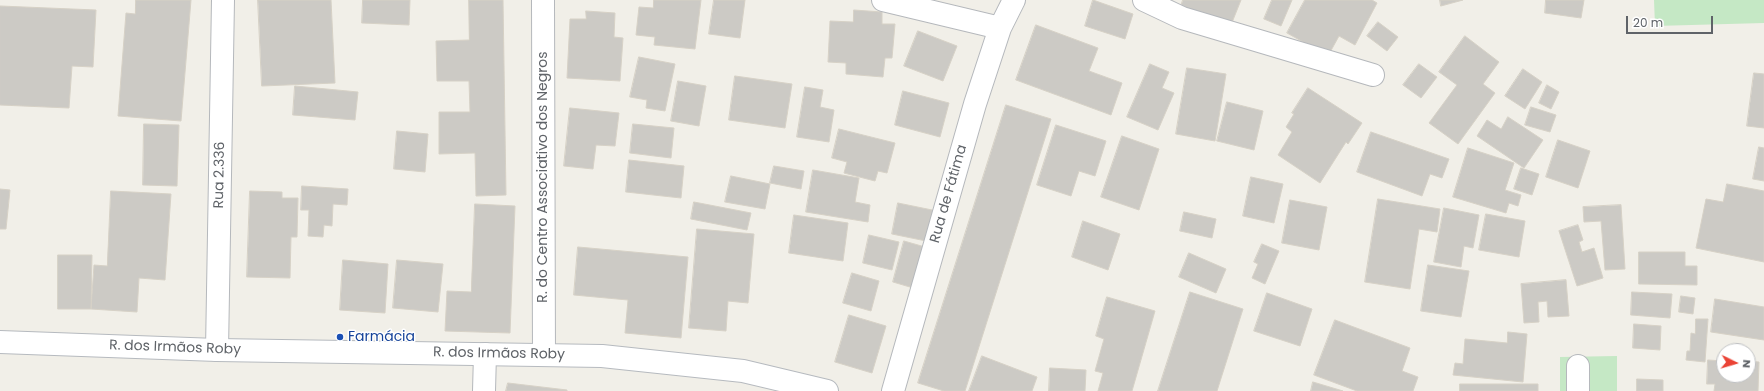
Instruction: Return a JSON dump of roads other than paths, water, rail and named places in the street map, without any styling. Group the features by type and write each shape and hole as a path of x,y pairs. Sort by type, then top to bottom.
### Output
{"street":[{"name":"Rua 2.336","path":"217,350 223,0"},
{"name":"R. do Centro Associativo dos Negros","path":"543,0 544,355"},
{"path":"883,0 1000,28"},
{"name":"Rua de Fátima","path":"893,391 975,104 1000,28 1014,0"},
{"path":"1144,0 1182,18 1373,75"},
{"name":"R. dos Irmãos Roby","path":"0,342 217,350 602,356 744,371 827,391"},
{"path":"484,391 485,354"},
{"path":"1578,366 1578,391"}],"place":[{"name":"Farmácia","path":"340,337"}]}
